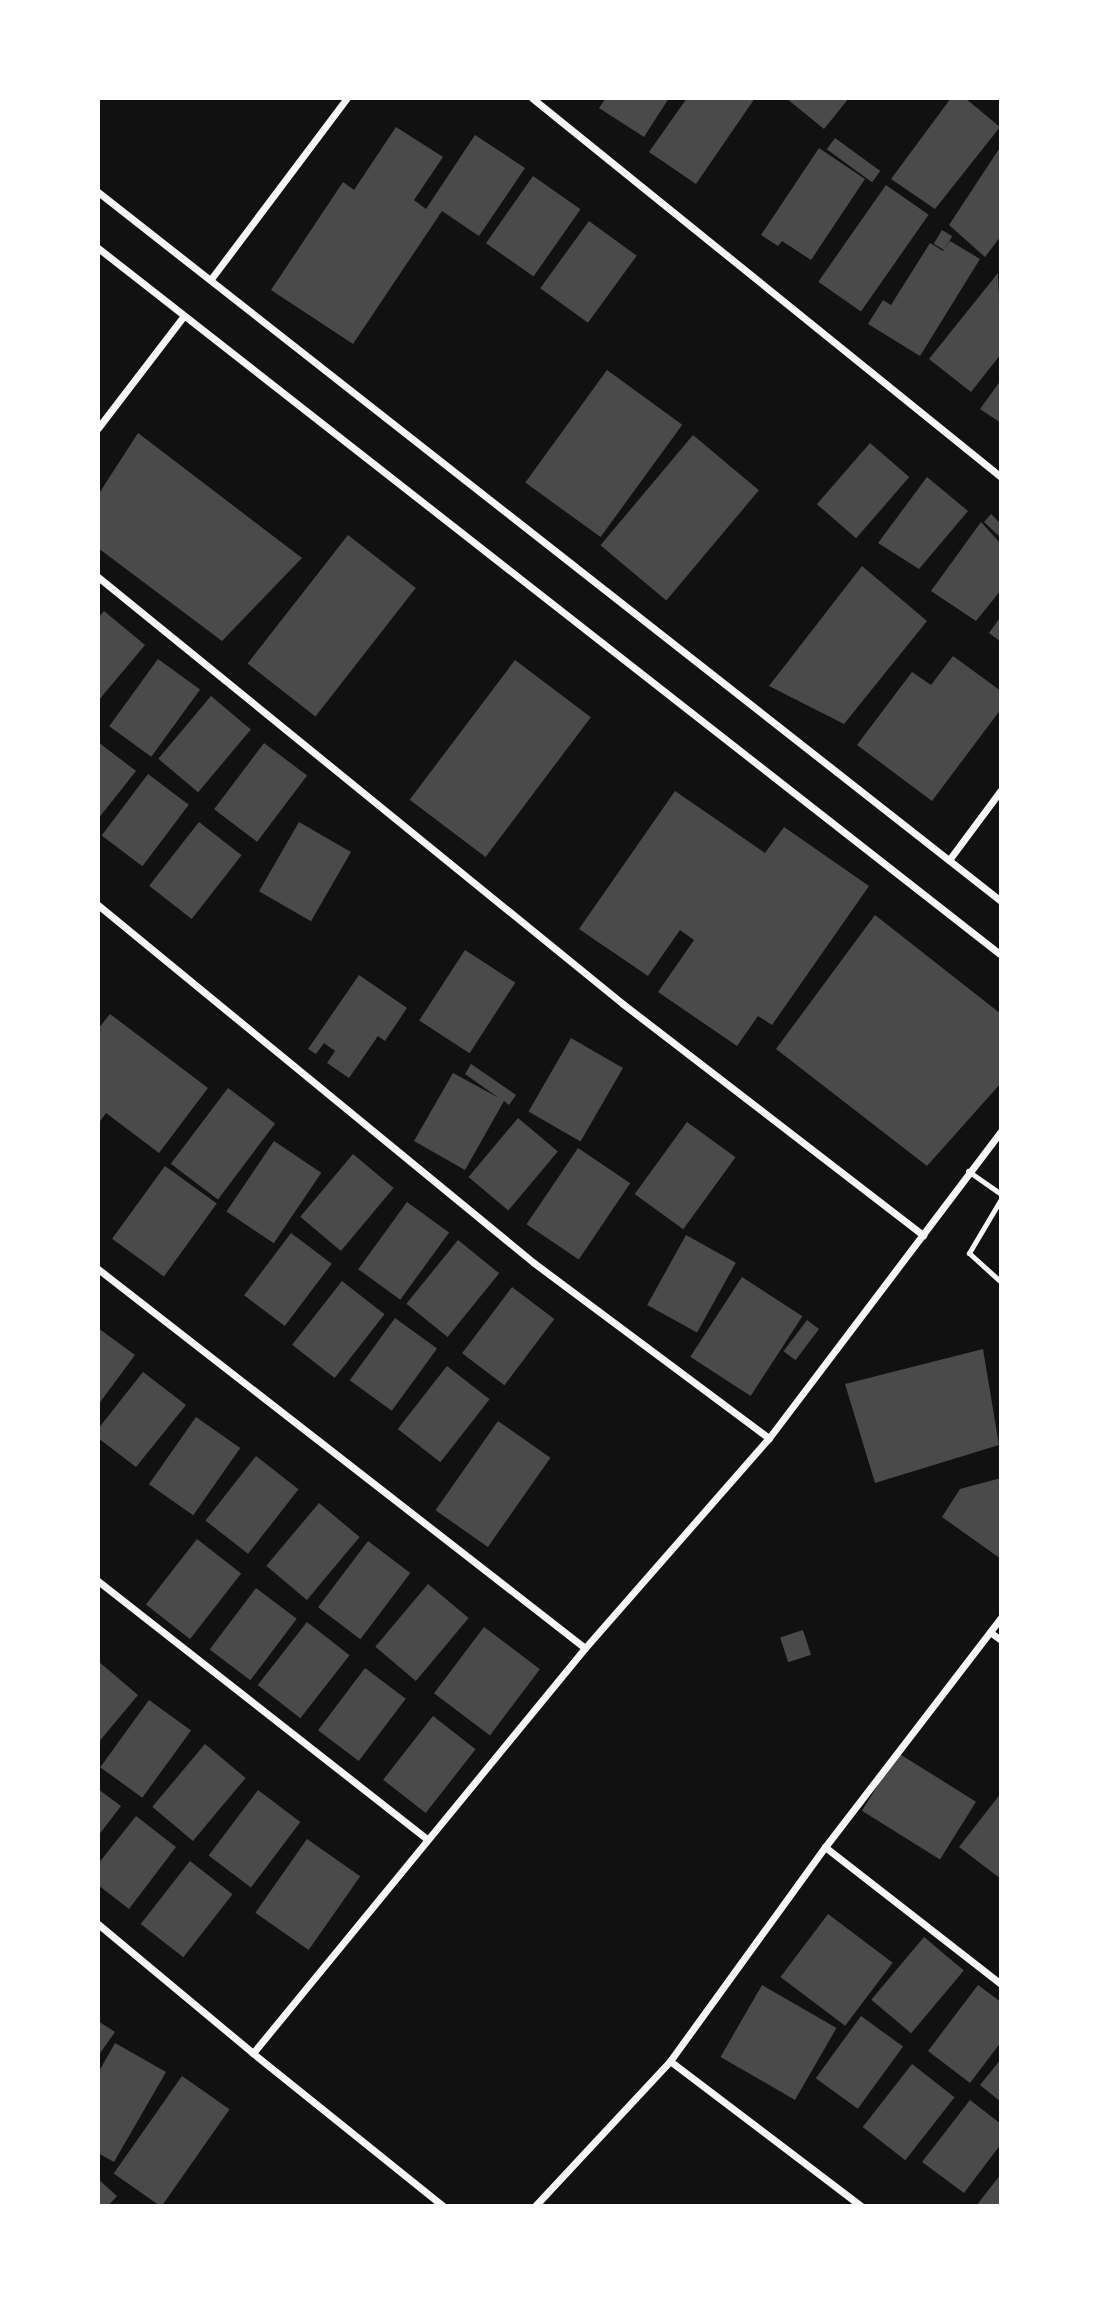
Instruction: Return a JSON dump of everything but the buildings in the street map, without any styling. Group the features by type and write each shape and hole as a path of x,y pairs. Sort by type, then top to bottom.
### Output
{"street":[{"path":"211,279 347,98"},
{"path":"533,98 1001,477"},
{"path":"98,192 1001,901"},
{"path":"98,248 1001,955"},
{"path":"98,428 183,317"},
{"path":"98,577 624,1004 923,1235"},
{"path":"949,860 1001,790"},
{"path":"98,905 534,1263 769,1438"},
{"path":"253,2053 585,1648 769,1438 1001,1130"},
{"path":"98,1269 585,1648"},
{"path":"98,1581 427,1839"},
{"path":"535,2206 670,2061 825,1847 1001,1618"},
{"path":"990,1632 1001,1640"},
{"path":"825,1847 1001,1984"},
{"path":"98,1924 443,2206"},
{"path":"670,2061 861,2206"}],"lane":[{"path":"968,1171 1001,1197 969,1253 1001,1282"}]}
